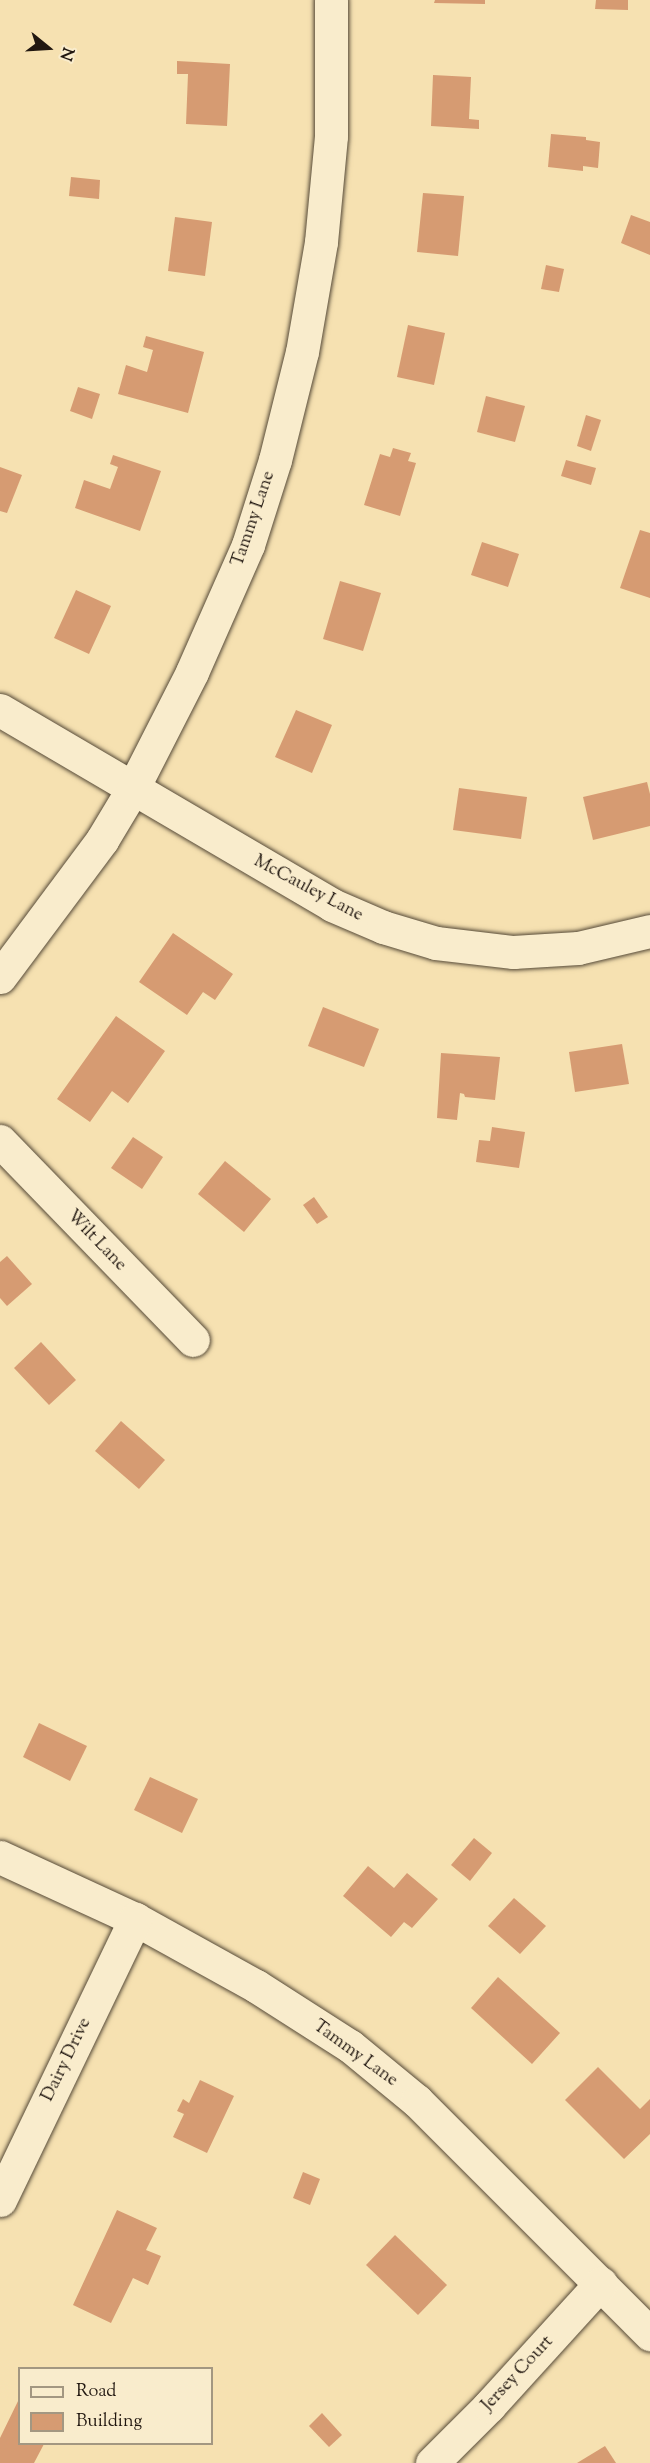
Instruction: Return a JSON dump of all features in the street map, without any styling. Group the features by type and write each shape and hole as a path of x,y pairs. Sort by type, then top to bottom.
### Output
{"street":[{"name":"Tammy Lane","path":"0,977 102,840 132,790 192,672 248,545 275,460 302,352 321,242 331,136 331,0"},
{"name":"McCauley Lane","path":"0,710 132,790 332,905 383,927 436,943 513,952 578,948 650,931"},
{"name":"Wilt Lane","path":"0,1142 193,1340"},
{"name":"Tammy Lane","path":"0,1857 135,1919 256,1986 350,2046 417,2101 650,2334"},
{"name":"Dairy Drive","path":"0,2200 135,1919"},
{"name":"Jersey Court","path":"432,2463 489,2406 601,2283"}],"building":[{"path":"435,0 485,0 485,4 434,3"},
{"path":"596,0 628,0 628,10 595,9"},
{"path":"177,61 230,64 227,126 186,124 188,74 177,74"},
{"path":"433,75 471,77 469,119 479,120 479,129 431,126"},
{"path":"551,134 586,137 586,140 600,142 598,168 583,166 583,171 548,167"},
{"path":"71,177 100,180 99,199 69,196"},
{"path":"423,193 464,196 458,256 417,252"},
{"path":"631,215 650,222 650,255 621,243"},
{"path":"175,217 212,222 205,276 168,271"},
{"path":"546,265 564,269 559,292 541,289"},
{"path":"408,325 445,333 434,385 397,377"},
{"path":"146,336 204,352 188,413 118,394 126,365 147,372 153,350 143,347"},
{"path":"78,387 100,394 92,419 70,411"},
{"path":"486,396 525,406 515,442 477,432"},
{"path":"586,415 601,420 591,451 577,446"},
{"path":"393,448 411,453 408,461 416,463 400,516 364,505 380,454 390,457"},
{"path":"113,455 161,471 140,531 75,508 84,480 110,489 118,467 110,464"},
{"path":"566,460 596,468 591,485 561,476"},
{"path":"0,467 22,475 7,513 0,511"},
{"path":"640,530 650,533 650,598 620,588"},
{"path":"482,542 519,554 508,587 471,575"},
{"path":"340,581 381,593 363,651 323,639"},
{"path":"76,590 111,606 89,654 54,638"},
{"path":"296,710 332,725 312,773 275,757"},
{"path":"647,782 650,794 650,826 593,840 583,797"},
{"path":"459,788 527,797 521,839 453,830"},
{"path":"173,933 233,974 215,1000 203,992 187,1015 139,982"},
{"path":"323,1007 379,1029 364,1067 308,1046"},
{"path":"116,1016 165,1051 128,1103 112,1091 90,1122 57,1099"},
{"path":"622,1044 629,1084 575,1092 569,1052"},
{"path":"441,1053 500,1057 495,1100 465,1097 460,1093 457,1120 437,1118"},
{"path":"492,1127 525,1132 519,1168 476,1162 479,1140 490,1141"},
{"path":"133,1137 163,1157 142,1189 111,1168"},
{"path":"225,1161 271,1199 244,1232 198,1194"},
{"path":"314,1197 328,1217 317,1224 303,1205"},
{"path":"7,1256 32,1284 7,1306 0,1298 0,1262"},
{"path":"41,1342 76,1380 49,1405 14,1368"},
{"path":"121,1421 165,1460 139,1489 95,1451"},
{"path":"39,1723 87,1746 70,1781 23,1757"},
{"path":"150,1777 198,1799 182,1833 134,1810"},
{"path":"474,1838 492,1853 470,1881 451,1865"},
{"path":"368,1866 394,1888 407,1873 438,1899 412,1928 404,1922 391,1937 343,1896"},
{"path":"514,1898 546,1926 520,1954 488,1926"},
{"path":"498,1977 560,2033 532,2064 471,2008"},
{"path":"598,2067 640,2109 650,2099 650,2134 624,2159 565,2100"},
{"path":"200,2080 234,2096 207,2153 173,2137 184,2114 177,2111 183,2099 189,2103"},
{"path":"303,2172 320,2179 310,2205 293,2198"},
{"path":"117,2210 157,2228 146,2250 161,2256 148,2285 133,2278 111,2323 73,2305"},
{"path":"395,2235 447,2285 418,2315 366,2265"},
{"path":"18,2401 18,2445 43,2445 34,2463 0,2463 0,2438"},
{"path":"322,2413 342,2435 329,2447 309,2426"},
{"path":"605,2446 616,2463 577,2463"}]}
